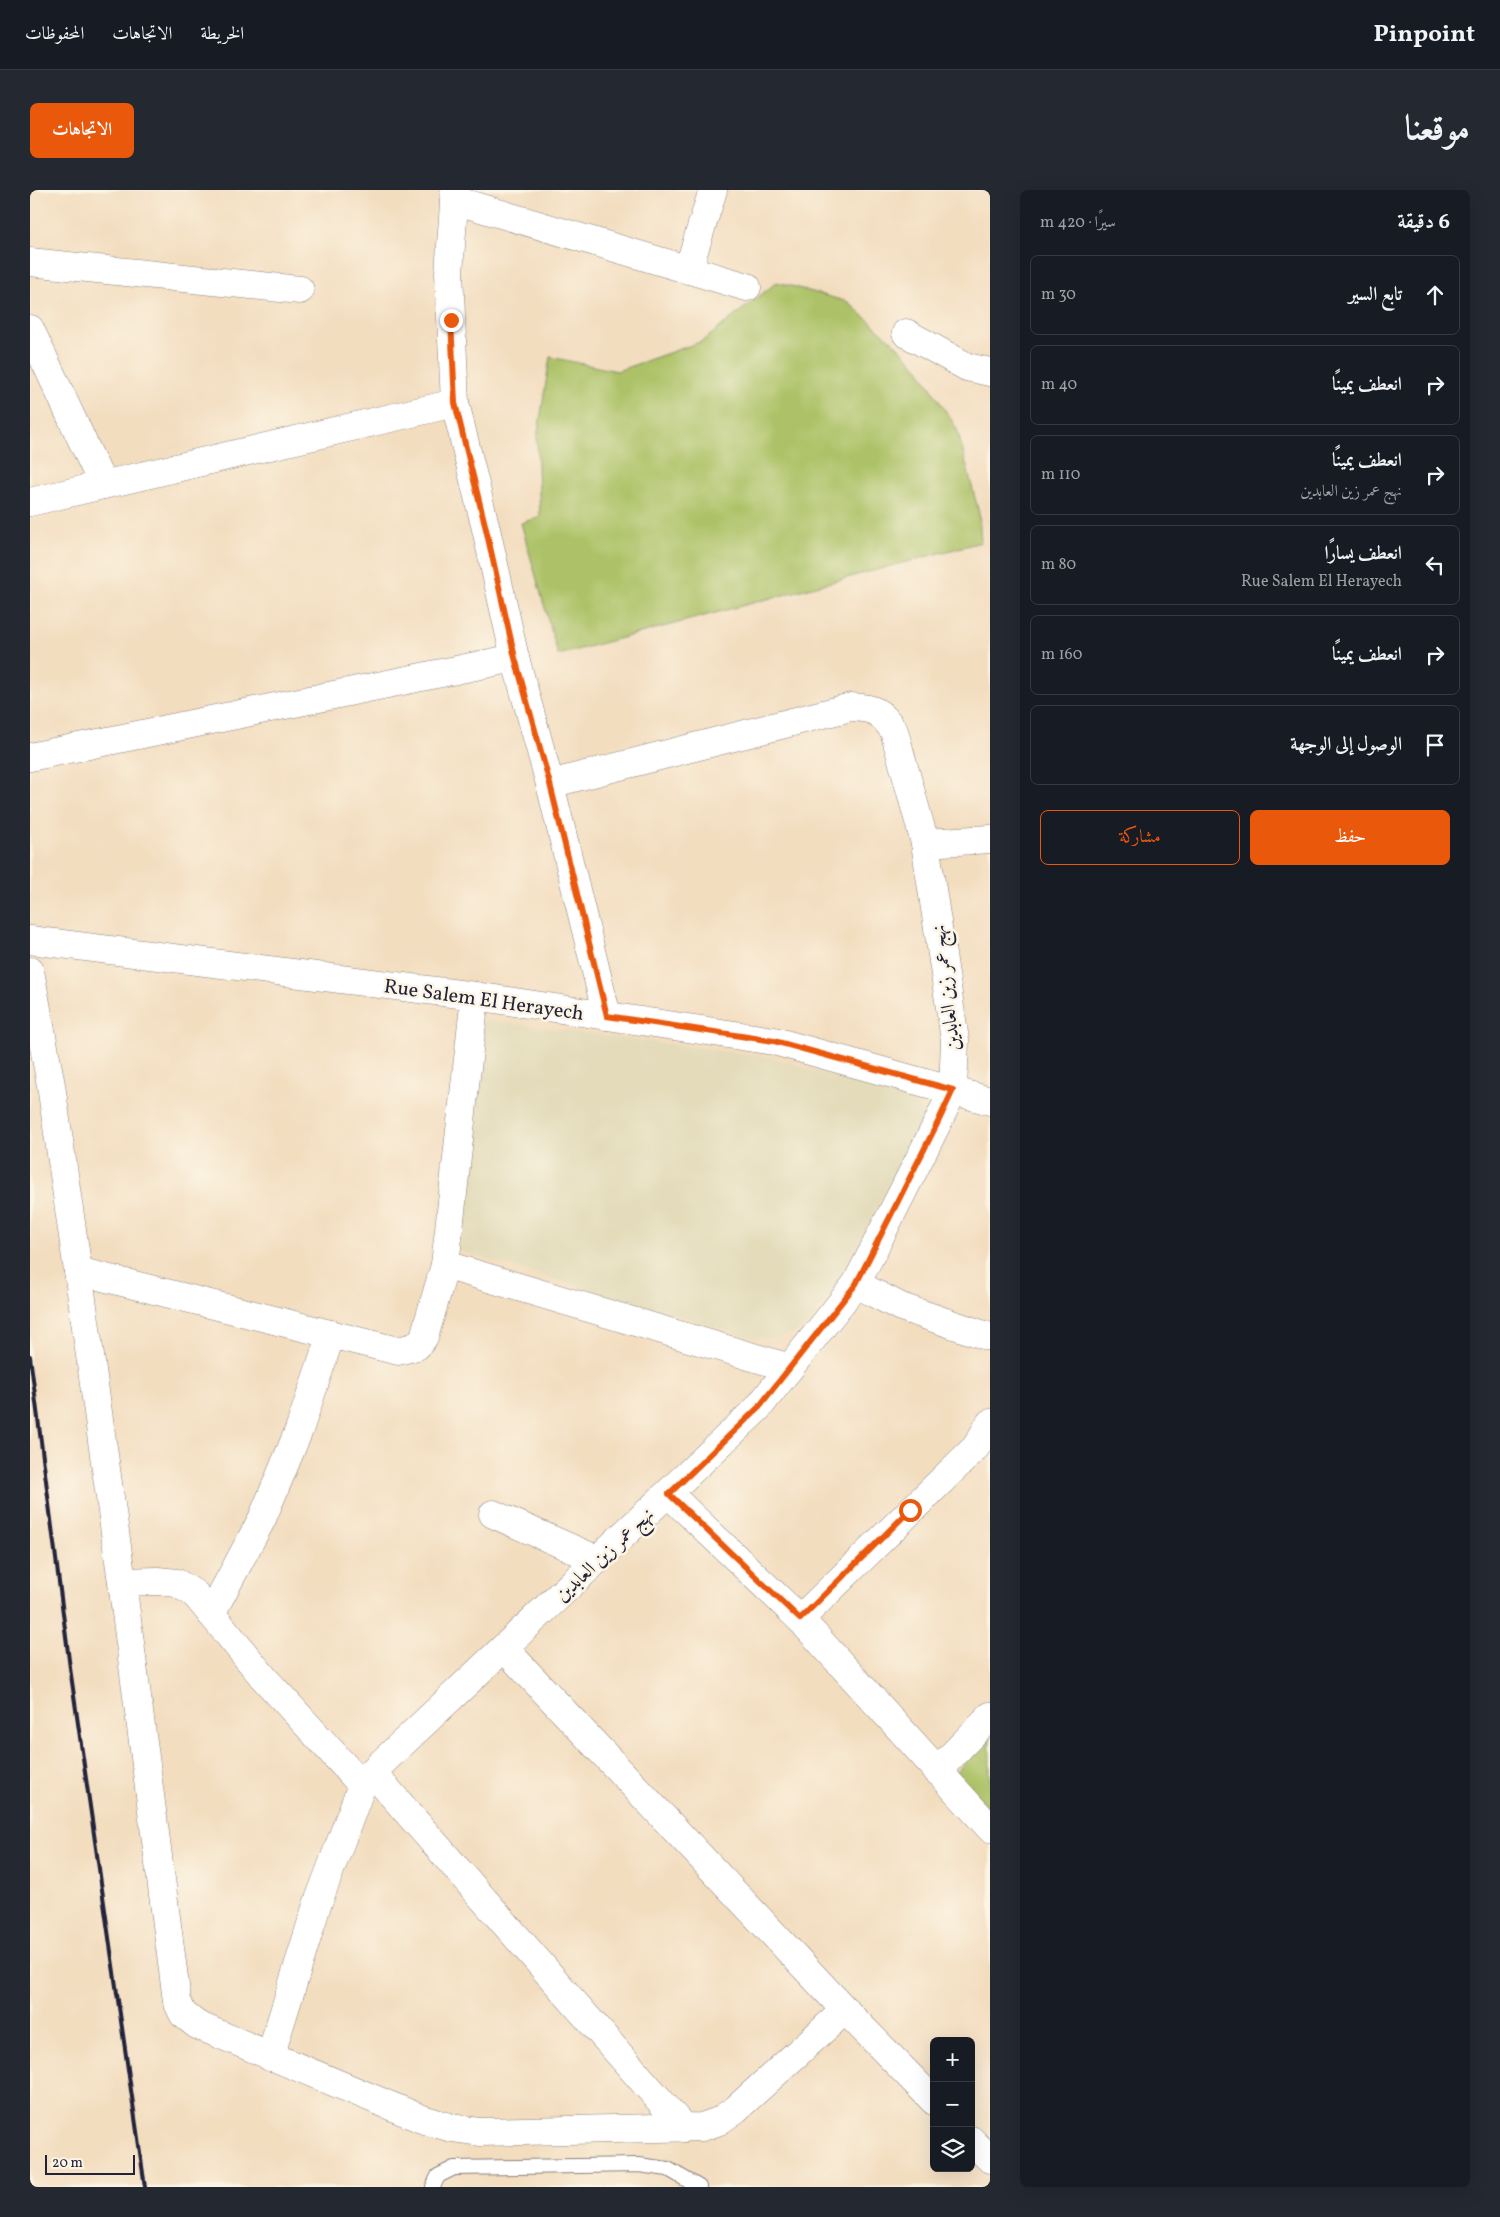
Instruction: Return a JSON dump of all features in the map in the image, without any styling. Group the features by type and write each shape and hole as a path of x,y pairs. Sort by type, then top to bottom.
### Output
{"street":[{"path":"688,270 713,190"},
{"path":"607,1016 550,784 515,658 455,403 449,273 454,195 747,287"},
{"path":"30,262 300,290"},
{"path":"30,329 102,485"},
{"path":"906,333 967,367 990,372"},
{"path":"30,502 455,403"},
{"path":"30,757 515,658"},
{"name":"نهج عمر زين العابدين","path":"367,1778 758,1408 856,1284 953,1090 955,1040 925,843 894,731 884,715 868,708 851,708 550,784"},
{"path":"925,843 990,839"},
{"name":"Rue Salem El Herayech","path":"30,940 475,996 774,1041 990,1100"},
{"path":"30,971 51,1085 122,1582 177,2001 183,2014 197,2025 422,2119 452,2128 480,2132 702,2127 719,2121 730,2113 845,2010"},
{"path":"78,1271 398,1351 417,1346 424,1337 445,1265 475,996"},
{"path":"445,1265 790,1368"},
{"path":"856,1284 901,1307 990,1337"},
{"path":"210,1614 262,1519 299,1430 331,1334"},
{"path":"800,1619 976,1446 990,1423"},
{"path":"669,1494 800,1619 990,1828"},
{"path":"493,1514 598,1560"},
{"path":"122,1582 158,1580 177,1584 195,1594 264,1678 367,1778 684,2128"},
{"path":"504,1648 845,2010 930,2097"},
{"path":"937,1771 990,1716"},
{"path":"270,2057 317,1905 367,1778"},
{"path":"975,2144 990,2159"}],"lane":[{"path":"433,2187 438,2176 454,2168 639,2165 668,2169 699,2187"}],"shaded area":[{"path":"483,1020 769,1057 915,1101 924,1118 829,1299 812,1319 795,1333 775,1338 753,1338 456,1250"}],"green space":[{"path":"777,282 848,302 894,343 919,369 957,429 979,513 981,542 558,655 521,523 540,517 537,439 550,357 617,371 703,341"},
{"path":"990,1737 990,1809 955,1773"}],"railway":[{"path":"30,1356 70,1668 145,2187"}],"route":[{"path":"451,320 455,403 515,658 550,784 607,1016 774,1041 953,1090 856,1284 758,1408 669,1494 800,1619 910,1510"}]}
